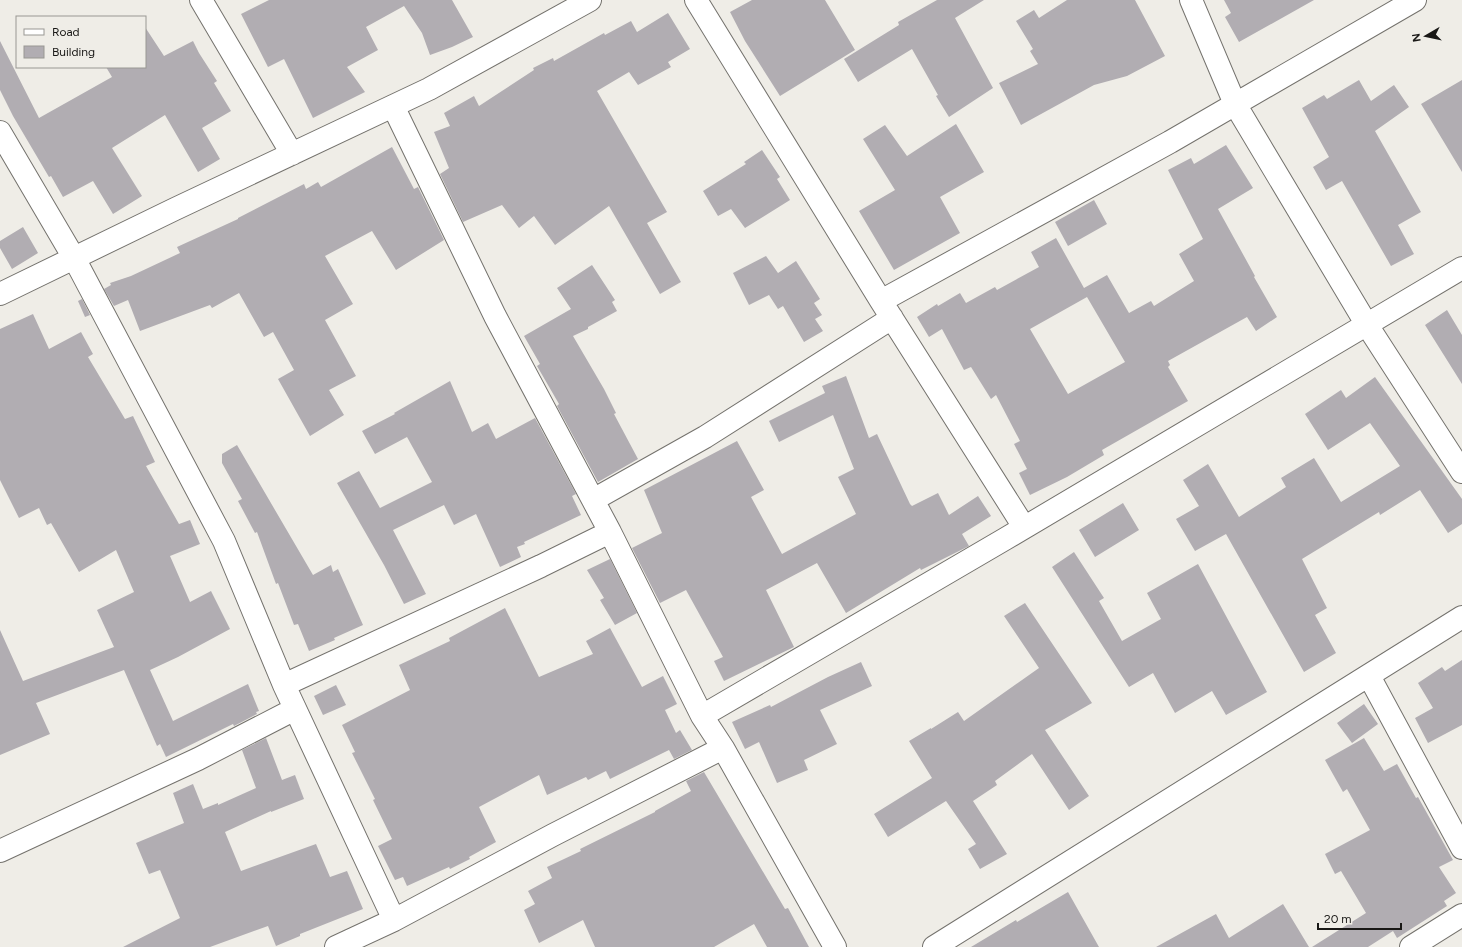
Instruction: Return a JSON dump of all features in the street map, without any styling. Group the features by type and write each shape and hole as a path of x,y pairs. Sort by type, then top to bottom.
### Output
{"street":[{"path":"201,0 292,154"},
{"path":"0,294 174,209 429,89 590,0"},
{"path":"696,0 887,310 1024,527"},
{"path":"1191,0 1235,104 1367,325 1462,472"},
{"path":"593,500 705,437 887,310 1163,146 1414,0"},
{"path":"393,106 495,316 610,532 702,716 723,748 835,947"},
{"path":"0,132 74,258 224,541 294,709 318,756 394,920"},
{"path":"702,716 1462,268"},
{"path":"284,685 526,573 610,532"},
{"path":"934,947 1462,618"},
{"path":"1369,676 1462,848"},
{"path":"0,850 198,759 294,709"},
{"path":"336,947 394,920 552,835 723,748"},
{"path":"1411,947 1462,915"}],"building":[{"path":"269,0 452,0 473,37 430,55 422,33 404,6 366,27 378,50 347,67 365,92 313,118 284,59 268,67 241,14"},
{"path":"752,0 825,0 855,50 780,96 745,41 730,12"},
{"path":"937,0 984,0 955,18 993,88 949,117 936,96 938,95 912,49 858,82 844,59 899,25 898,22"},
{"path":"1067,0 1135,0 1165,56 1127,76 1094,85 1021,125 999,83 1038,64 1030,51 1033,49 1016,21 1034,10 1039,18"},
{"path":"1224,0 1314,0 1239,42 1225,17 1231,13"},
{"path":"668,13 690,49 668,62 671,67 638,85 629,72 597,91 667,212 647,223 681,282 660,294 609,206 555,245 534,216 519,228 502,205 463,222 440,174 449,168 434,132 450,126 444,113 474,96 479,106 534,70 533,68 553,58 554,61 604,33 605,35 631,21 637,32"},
{"path":"146,29 164,56 193,41 217,81 214,83 231,111 202,128 220,159 198,172 165,115 112,148 142,196 113,214 93,181 63,197 51,176 49,177 13,116 0,90 0,41 39,118 112,77 107,68 146,68"},
{"path":"1359,80 1371,101 1394,85 1409,107 1375,131 1421,212 1398,225 1414,254 1391,266 1342,181 1326,190 1313,167 1329,157 1302,108 1324,95 1327,99"},
{"path":"1462,80 1462,172 1421,104"},
{"path":"956,124 984,172 940,197 960,233 894,270 859,211 895,190 863,139 885,125 907,156"},
{"path":"1226,145 1253,188 1218,209 1277,317 1256,331 1247,317 1168,361 1170,365 1168,367 1188,401 1102,450 1104,455 1067,477 1030,495 1019,473 1027,469 1014,444 1020,441 996,395 991,399 971,367 964,370 942,329 929,337 917,317 937,304 938,306 960,293 966,303 995,287 997,290 1039,267 1031,252 1056,238 1084,288 1107,275 1129,313 1151,301 1154,306 1194,281 1179,254 1203,239 1168,170 1191,158 1194,164","holes":["1087,297 1125,362 1068,394 1030,329"]},
{"path":"392,147 414,189 418,187 444,240 396,270 372,231 325,256 353,304 325,320 356,376 329,390 344,415 310,436 278,379 294,370 273,332 264,337 239,293 212,308 210,305 140,331 128,300 114,306 104,289 111,285 110,283 131,276 180,253 177,247 238,219 304,184 306,189 318,182 321,187"},
{"path":"762,150 780,177 777,179 790,200 745,228 731,209 718,216 703,191 746,164 744,162"},
{"path":"1094,200 1107,224 1068,246 1055,222"},
{"path":"23,227 38,253 12,269 0,248 0,241"},
{"path":"766,256 778,273 796,261 820,299 814,303 822,315 815,319 823,331 804,342 783,306 778,309 769,295 749,305 733,273"},
{"path":"592,265 615,300 612,302 617,311 588,327 588,329 573,336 604,389 616,413 614,414 638,459 598,482 557,406 559,404 537,366 540,364 524,336 571,309 557,288"},
{"path":"82,299 90,315 85,317 78,301"},
{"path":"1447,310 1462,335 1462,384 1425,325"},
{"path":"33,314 49,349 81,332 93,354 88,357 125,419 133,416 155,462 146,466 179,524 190,520 200,544 170,556 190,602 211,591 230,629 178,657 150,670 173,721 248,684 259,711 256,712 257,714 234,726 233,724 166,757 160,744 157,746 124,670 36,703 50,734 0,755 0,630 23,681 114,647 97,610 134,592 116,550 79,572 51,523 47,525 39,508 19,518 0,480 0,329"},
{"path":"846,376 869,438 877,434 912,506 938,493 949,515 978,496 991,516 962,534 969,546 921,570 920,568 846,613 817,563 766,590 794,647 724,681 714,661 723,657 686,590 660,603 632,548 662,533 644,490 737,441 764,490 751,497 782,554 856,514 838,477 854,469 833,415 779,442 769,421 825,393 822,386"},
{"path":"1375,377 1462,499 1462,524 1448,533 1420,490 1380,515 1379,512 1302,559 1327,608 1315,615 1336,653 1304,672 1226,534 1195,551 1176,519 1199,506 1183,480 1208,464 1239,517 1286,487 1281,478 1314,458 1341,502 1400,466 1370,423 1328,450 1305,414 1341,390 1346,398"},
{"path":"450,381 472,432 488,423 496,439 535,418 576,494 572,496 581,515 524,542 525,544 517,547 521,557 500,567 476,514 454,525 444,505 393,530 426,594 404,604 384,565 337,483 359,471 380,508 432,482 407,437 375,454 362,431 395,414 394,413"},
{"path":"237,445 313,575 331,565 333,572 338,569 363,625 334,638 335,640 309,651 298,624 294,625 278,583 276,584 257,532 255,533 238,501 242,499 222,463 222,454"},
{"path":"1123,503 1139,530 1095,557 1079,530"},
{"path":"1074,552 1104,598 1099,601 1122,641 1161,619 1147,593 1198,564 1267,692 1226,715 1212,691 1175,713 1153,673 1129,687 1052,567"},
{"path":"610,559 637,613 615,625 600,600 604,598 587,570"},
{"path":"1025,603 1092,703 1045,730 1089,796 1069,810 1032,754 995,781 997,785 973,801 1007,854 980,869 968,849 976,844 946,801 888,837 874,814 932,778 909,741 958,712 964,721 1039,668 1004,616"},
{"path":"505,608 539,677 593,654 586,641 610,628 642,687 663,676 677,704 665,710 676,733 680,730 692,750 674,759 669,750 610,779 606,771 588,780 586,777 547,795 539,775 479,807 496,842 469,857 470,859 450,869 449,867 407,886 403,877 395,880 378,846 392,839 373,800 375,799 352,753 355,752 342,725 410,690 399,665 450,641 449,638"},
{"path":"1462,660 1462,725 1428,743 1415,718 1433,708 1418,683 1442,667 1445,671"},
{"path":"861,662 872,686 820,710 837,744 804,760 808,770 777,783 759,742 745,749 732,722 770,705 771,707 828,677"},
{"path":"336,685 346,705 323,715 314,696"},
{"path":"1364,704 1378,724 1352,743 1337,723"},
{"path":"266,738 282,780 295,775 304,799 271,811 225,832 241,871 316,844 330,877 347,871 363,909 300,934 300,936 276,946 268,926 210,947 123,947 180,918 160,870 149,874 136,843 184,823 173,793 193,784 203,809 218,803 218,805 256,788 242,750"},
{"path":"1364,738 1384,771 1397,764 1416,798 1418,797 1453,860 1439,867 1456,893 1444,901 1447,906 1397,938 1393,931 1368,947 1312,947 1366,913 1341,871 1335,874 1325,854 1370,830 1347,789 1343,792 1325,760"},
{"path":"704,772 785,909 788,908 809,947 767,947 754,924 714,947 595,947 583,920 539,943 524,910 535,904 528,891 552,878 547,867 655,812 691,791 686,781"},
{"path":"1068,892 1099,947 971,947 1016,920 1017,922"},
{"path":"1283,904 1309,947 1156,947 1216,914 1229,938"}]}
